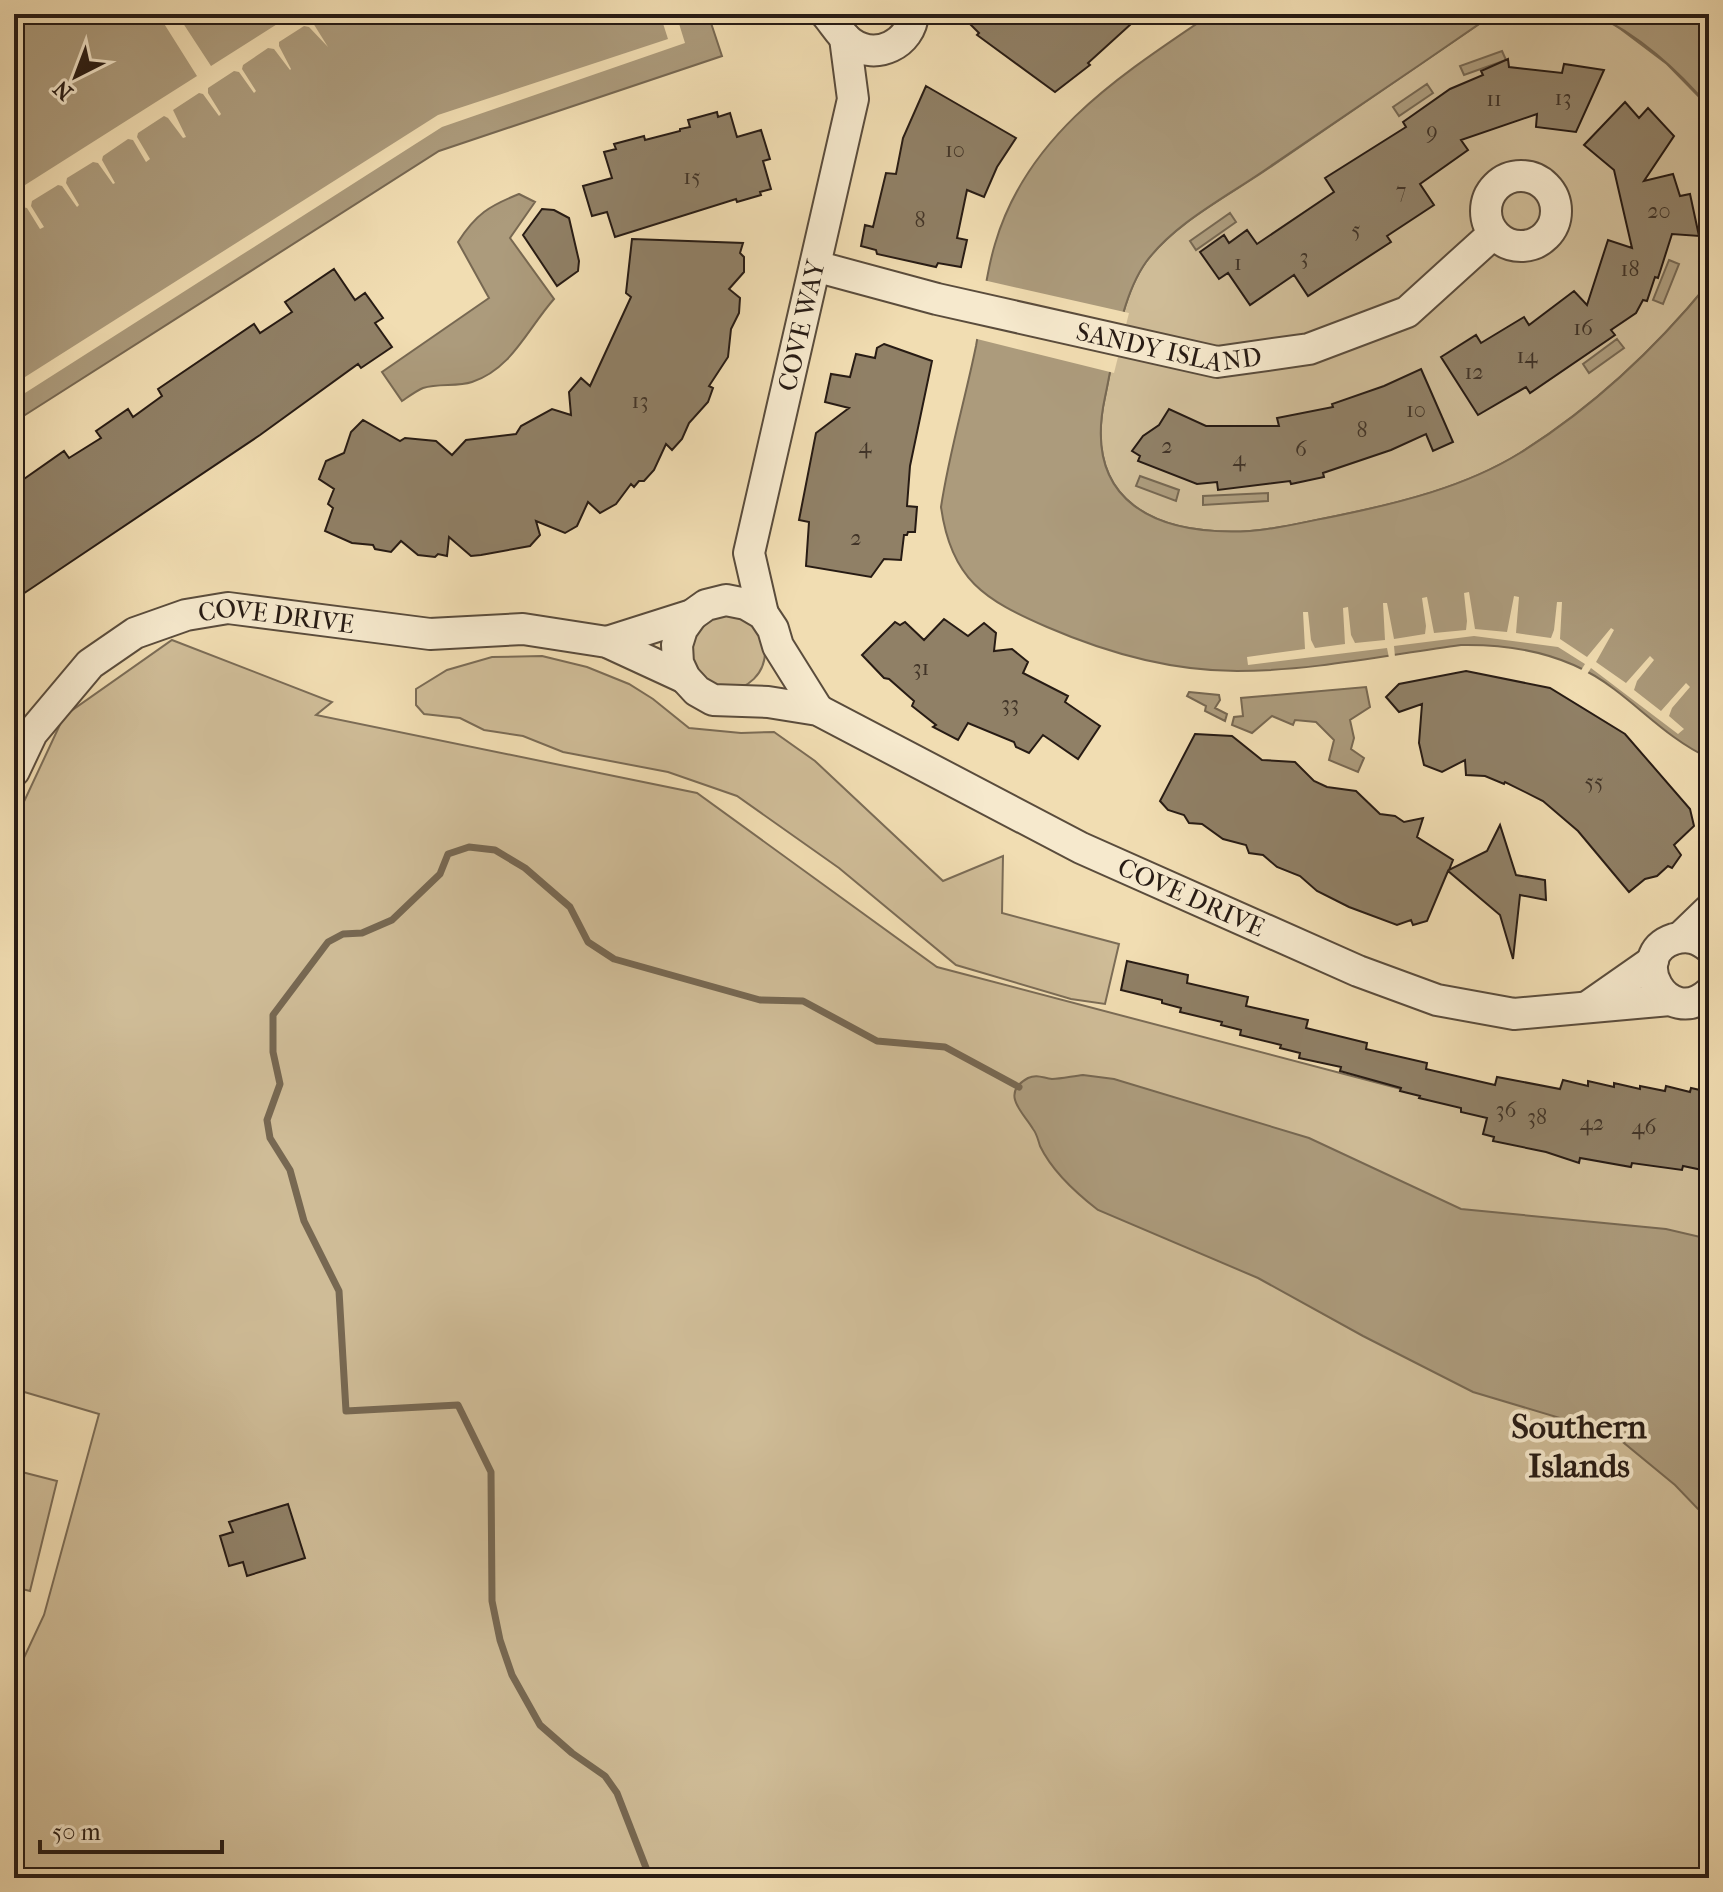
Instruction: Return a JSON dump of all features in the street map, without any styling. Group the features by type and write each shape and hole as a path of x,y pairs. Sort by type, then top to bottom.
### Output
{"street":[{"name":"COVE WAY","path":"853,99 907,33 913,14"},
{"name":"COVE WAY","path":"836,23 854,45 877,51 898,43"},
{"name":"COVE WAY","path":"763,614 749,553 853,99 836,23"},
{"name":"SANDY ISLAND","path":"815,266 937,299 1217,362 1309,349 1407,312 1493,234"},
{"name":"COVE WAY","path":"699,610 749,553"},
{"name":"COVE DRIVE","path":"607,642 726,600 746,604 763,614"},
{"name":"COVE DRIVE","path":"14,771 32,733 90,664 135,633 186,615 228,608 430,634 523,629 607,642 685,678 697,691 713,700 768,702 818,710 1081,848 1358,971 1437,1000 1514,1014 1670,1000 1693,1003 1707,997"},
{"path":"685,678 678,663 677,645 682,629 699,610"},
{"path":"763,614 773,629 778,646 818,710"},
{"path":"730,702 747,698 761,690 772,677 778,662 778,646"},
{"name":"COVE DRIVE","path":"1588,1006 1653,961 1659,949 1669,941 1695,942 1709,910"},
{"path":"1653,961 1655,983 1670,1000"}],"shaded area":[{"path":"14,14 708,14 722,56 439,151 14,422"},
{"path":"1211,14 1500,14 1485,20 1200,212 1157,248 1137,276 1124,309 1105,397 1101,433 1105,463 1116,487 1134,506 1157,519 1216,531 1250,531 1360,511 1454,484 1499,465 1572,417 1644,354 1709,283 1709,758 1671,735 1597,677 1541,654 1502,647 1461,645 1293,668 1237,671 1188,668 1140,659 1047,627 989,596 963,570 953,553 941,507 976,346 989,269 1010,205 1030,170 1081,111 1144,60"},
{"path":"1500,14 1593,14 1610,21 1667,64 1709,107 1709,283 1644,354 1572,417 1499,465 1454,484 1360,511 1250,531 1185,527 1157,519 1134,506 1116,487 1105,463 1101,433 1105,397 1120,327 1130,292 1146,262 1157,248 1200,212 1485,20"},
{"path":"1593,14 1709,14 1709,107 1656,54 1625,31"},
{"path":"1502,51 1506,60 1464,75 1460,66"},
{"path":"1427,84 1433,93 1399,116 1393,107"},
{"path":"519,194 535,202 510,238 554,299 498,368 472,382 423,388 402,401 382,372 489,298 458,242 484,212"},
{"path":"1230,213 1236,222 1196,250 1190,241"},
{"path":"1669,260 1679,264 1663,304 1653,300"},
{"path":"1617,339 1624,348 1589,373 1583,364"},
{"path":"1140,476 1179,490 1176,501 1136,486"},
{"path":"1268,493 1268,501 1203,505 1203,496"},
{"path":"727,614 741,617 754,625 762,638 765,652 762,666 754,679 741,687 727,690 713,687 700,679 692,666 689,652 692,638 700,625 713,617"},
{"path":"172,640 332,702 316,715 697,793 937,967 1709,1170 1709,1878 14,1878 14,1679 44,1615 99,1414 14,1389 14,823 64,716"},
{"path":"542,656 587,667 629,684 689,728 741,733 774,732 815,761 943,881 1003,856 1002,913 1119,944 1105,1004 1071,999 956,965 839,868 737,796 668,772 563,752 523,736 484,730 460,718 424,714 416,705 416,689 447,670 492,657"},
{"path":"1366,687 1370,707 1350,720 1354,738 1351,749 1364,758 1358,772 1329,760 1334,740 1316,722 1295,720 1293,725 1272,716 1252,733 1232,725 1234,717 1243,716 1241,698"},
{"path":"1189,692 1219,695 1220,700 1215,708 1227,714 1225,721 1205,711 1206,706 1187,696"},
{"path":"1083,1075 1114,1079 1309,1138 1461,1209 1666,1229 1709,1239 1709,1515 1698,1509 1675,1485 1613,1434 1473,1392 1258,1278 1098,1210 1073,1189 1051,1164 1014,1097 1020,1084 1031,1077 1052,1079"},
{"path":"14,1470 57,1481 30,1591 14,1587"}],"pier":[{"path":"158,14 177,14 211,66 293,14 323,14 313,23 328,47 309,27 304,26 279,42 290,70 274,49 268,48 243,65 242,69 256,91 254,93 239,72 234,71 208,88 221,114 219,116 199,93 173,110 186,137 183,138 164,116 138,133 137,137 150,159 146,162 133,140 128,139 103,156 102,160 115,183 98,163 93,162 67,178 66,183 79,205 77,207 58,185 32,201 31,206 44,227 40,229 27,208 22,207 14,212 14,192 197,76"},
{"path":"660,14 676,14 685,43 442,127 14,400 14,384 438,115 668,39"},
{"path":"983,280 1129,313 1114,373 973,338"},
{"path":"1469,592 1475,629 1507,632 1514,596 1519,597 1516,633 1551,638 1557,602 1562,602 1560,639 1587,657 1611,628 1614,630 1596,662 1626,683 1650,656 1654,660 1637,681 1634,690 1661,711 1686,683 1690,687 1669,716 1684,729 1678,734 1591,668 1586,676 1580,672 1585,664 1558,647 1474,636 1394,646 1395,657 1389,658 1387,648 1248,665 1247,657 1305,649 1303,612 1308,612 1315,648 1345,644 1343,608 1348,607 1355,643 1385,640 1383,603 1387,603 1394,639 1425,634 1422,598 1427,597 1434,633 1466,630 1464,593"}],"building":[{"path":"983,14 1142,14 1088,63 1090,65 1055,92 977,35 979,33 971,25"},
{"path":"1508,59 1509,67 1562,73 1564,64 1604,70 1576,132 1536,127 1537,114 1461,140 1468,150 1420,184 1434,205 1387,236 1391,242 1308,296 1294,275 1250,305 1228,273 1219,279 1200,252 1224,235 1229,243 1247,230 1257,244 1334,192 1325,178 1406,127 1403,122 1450,89 1483,75 1481,71"},
{"path":"926,86 1016,138 997,167 984,197 967,190 957,238 967,240 961,267 938,263 936,267 877,254 876,250 861,246 865,225 873,227 886,173 896,174 903,138"},
{"path":"1625,102 1639,118 1648,108 1674,136 1644,181 1673,174 1680,196 1690,194 1699,236 1672,234 1647,301 1643,300 1636,313 1611,330 1615,335 1530,393 1526,387 1478,415 1441,357 1476,335 1481,343 1524,317 1529,325 1574,291 1587,305 1608,240 1632,248 1614,170 1584,145"},
{"path":"717,112 718,117 730,113 737,137 761,130 770,159 763,161 771,189 760,192 761,195 737,202 736,199 615,237 607,212 592,216 583,186 612,178 604,152 616,149 614,144 680,131 690,127 688,120"},
{"path":"542,209 554,210 569,218 579,261 578,271 557,286 523,235"},
{"path":"632,239 743,243 740,253 744,257 744,272 729,289 740,298 739,313 731,329 728,357 709,386 713,388 708,402 689,423 682,439 672,450 666,444 654,470 644,481 639,481 634,487 631,484 616,504 600,513 588,502 577,526 565,533 536,521 540,535 530,546 481,555 471,556 449,537 447,556 438,554 435,557 418,555 401,541 391,552 375,549 373,545 352,543 325,531 333,508 328,504 334,489 319,479 326,461 344,453 351,432 363,420 400,441 405,438 436,441 452,455 466,440 516,434 521,426 552,409 571,415 569,392 581,378 590,386 631,297 626,293"},
{"path":"334,269 355,300 365,293 383,318 375,323 392,347 361,368 358,364 260,435 14,600 14,486 64,451 69,458 101,438 96,431 128,409 133,417 162,396 158,389 254,324 260,333 292,312 285,302"},
{"path":"884,344 932,361 910,466 907,506 917,507 915,532 904,535 901,560 884,559 871,577 806,566 809,522 799,520 816,433 849,408 825,402 831,374 850,377 856,354 875,358 877,348"},
{"path":"1421,369 1453,442 1433,451 1426,434 1391,450 1323,473 1324,477 1291,484 1290,481 1218,490 1217,482 1197,484 1138,461 1140,456 1132,451 1143,436 1159,425 1169,409 1206,426 1279,426 1277,418 1333,407 1332,404"},
{"path":"944,619 968,636 984,623 996,633 994,651 1012,649 1028,662 1023,673 1068,696 1065,702 1100,726 1078,759 1043,735 1029,753 1016,747 1014,742 968,723 958,740 933,727 936,725 912,706 914,701 884,678 862,655 895,622 900,625 905,622 924,640"},
{"path":"1466,671 1550,688 1625,734 1690,809 1694,826 1674,845 1681,855 1672,868 1668,866 1629,892 1578,831 1543,801 1505,782 1466,775 1465,760 1442,772 1424,765 1419,743 1422,704 1399,712 1386,697 1399,684"},
{"path":"1195,734 1232,736 1262,760 1295,762 1314,781 1327,787 1356,791 1380,814 1395,816 1404,822 1423,818 1417,837 1453,860 1449,870 1487,851 1500,825 1516,875 1545,880 1546,900 1520,895 1513,959 1500,915 1448,871 1427,921 1413,925 1411,920 1397,925 1317,891 1300,876 1277,867 1263,855 1249,853 1246,845 1223,839 1202,824 1189,823 1184,815 1168,810 1160,801"},
{"path":"1127,961 1188,975 1187,983 1248,997 1246,1006 1308,1020 1306,1028 1367,1043 1366,1049 1427,1063 1426,1069 1495,1085 1497,1077 1560,1089 1563,1080 1588,1086 1588,1081 1614,1087 1614,1083 1640,1089 1640,1086 1665,1091 1666,1086 1690,1092 1691,1088 1709,1092 1707,1171 1683,1166 1682,1170 1632,1163 1631,1167 1580,1158 1579,1163 1546,1152 1493,1141 1494,1137 1483,1134 1487,1118 1340,1071 1341,1067 1299,1058 1300,1053 1240,1035 1241,1030 1221,1025 1222,1022 1180,1012 1181,1008 1162,1003 1162,1000 1121,990"},
{"path":"288,1504 305,1558 247,1576 243,1562 229,1566 220,1536 233,1532 229,1522"}],"waterway":[{"path":"650,1878 617,1793 605,1776 540,1725 512,1675 500,1640 492,1601 491,1472 458,1405 346,1411 339,1291 304,1221 290,1170 270,1138 267,1120 280,1084 273,1052 273,1015 328,942 343,934 362,933 392,920 440,874 448,854 469,847 495,850 525,868 570,907 588,942 614,959 760,1000 803,1001 877,1041 945,1047 1019,1087"},
{"path":"714,1878 725,1875 800,1874 810,1878"}],"district":[{"name":"Southern Islands","path":"1579,1446"}]}
